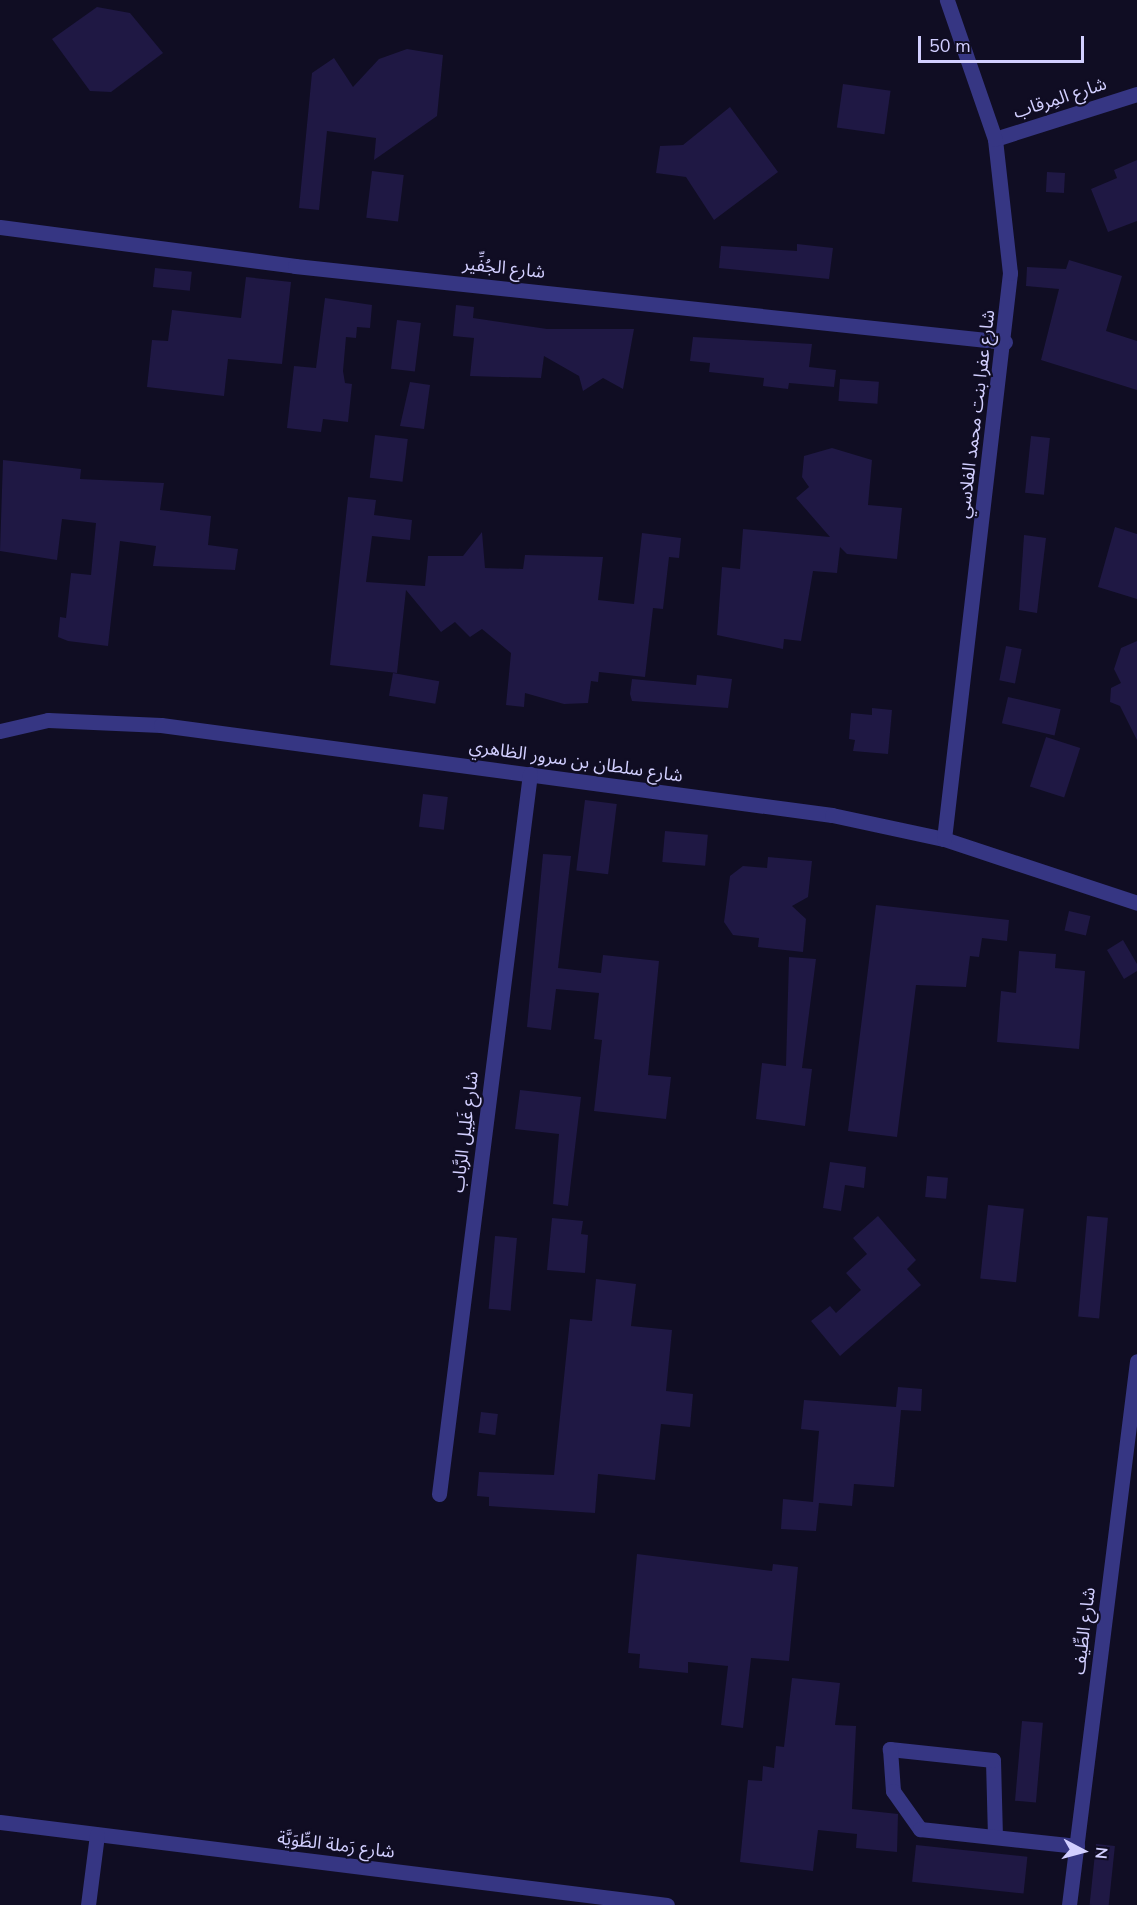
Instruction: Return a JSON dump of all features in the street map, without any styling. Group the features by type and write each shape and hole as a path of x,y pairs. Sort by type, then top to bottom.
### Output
{"street":[{"name":"شارع عفرا بنت محمد الفلاسي","path":"944,839 1005,342 1010,273 995,139 947,0"},
{"name":"شارع المِرقاب","path":"995,139 1137,94"},
{"name":"شارع الجُفِّير","path":"0,227 295,266 1005,342"},
{"name":"شارع سلطان بن سرور الظاهري","path":"0,731 48,720 161,725 832,815 944,839 1137,903"},
{"name":"شارع غَلِيل الرَّباب","path":"439,1494 530,774"},
{"name":"شارع الطِّيف","path":"1069,1905 1137,1361"},
{"path":"995,1837 993,1760 890,1749 894,1791 920,1829 1077,1846"},
{"name":"شارع رَملة الطِّوَيَّة","path":"0,1822 667,1905"},
{"path":"88,1905 97,1835"}],"building":[{"path":"97,7 130,13 163,53 111,92 90,91 52,39"},
{"path":"407,49 443,55 437,116 374,160 376,138 327,131 319,210 299,208 312,73 334,58 353,87 379,59"},
{"path":"843,84 891,91 884,134 837,128"},
{"path":"730,107 778,172 714,220 686,177 656,173 660,146 683,145"},
{"path":"1137,160 1137,221 1108,232 1091,189 1117,178 1114,170"},
{"path":"372,171 404,175 398,222 366,218"},
{"path":"1047,172 1065,173 1064,193 1046,192"},
{"path":"797,244 833,248 829,279 719,268 721,246 797,251"},
{"path":"1069,260 1122,276 1106,331 1137,341 1137,390 1041,360 1059,289 1026,286 1027,267 1066,269"},
{"path":"155,268 192,272 190,291 153,287"},
{"path":"246,277 291,282 282,364 228,359 224,396 147,387 152,340 168,341 172,310 241,318"},
{"path":"325,298 372,305 370,328 357,327 356,338 346,337 343,371 345,383 352,384 348,422 323,419 321,432 287,428 294,366 316,368"},
{"path":"456,305 474,307 473,318 547,329 634,329 623,389 603,378 583,391 579,376 544,356 541,378 470,376 474,338 453,336"},
{"path":"397,320 421,323 415,372 391,369"},
{"path":"693,337 812,344 809,367 836,370 834,387 789,383 788,389 763,386 764,378 709,372 710,363 690,361"},
{"path":"840,379 879,382 877,404 838,401"},
{"path":"410,382 430,385 424,429 400,426"},
{"path":"375,435 408,439 403,482 370,478"},
{"path":"1031,436 1050,438 1044,495 1025,493"},
{"path":"832,448 872,460 868,505 902,508 897,559 847,554 840,547 837,573 813,571 801,641 784,639 783,649 717,635 722,567 740,569 743,529 830,537 796,498 809,487 802,477 804,456"},
{"path":"3,460 81,469 80,479 164,483 160,510 211,516 208,545 238,549 235,570 153,566 156,546 120,541 108,646 68,641 58,637 60,617 66,618 71,573 91,575 96,523 62,519 57,560 0,551"},
{"path":"348,497 376,500 374,515 412,520 410,540 372,536 366,582 425,586 428,556 463,556 482,532 485,568 523,569 525,555 603,557 598,600 634,604 642,533 681,538 679,558 669,557 663,609 653,608 645,677 599,672 598,682 591,681 588,703 564,704 525,693 524,707 506,705 511,653 482,629 470,637 455,622 441,632 406,590 397,673 330,665"},
{"path":"1115,527 1137,534 1137,599 1098,587"},
{"path":"1024,535 1046,538 1037,613 1019,610"},
{"path":"1137,641 1137,740 1120,706 1110,702 1111,688 1121,683 1114,669 1121,648"},
{"path":"1006,646 1022,649 1015,683 999,680"},
{"path":"393,673 439,681 435,704 389,696"},
{"path":"697,675 732,679 728,708 632,701 630,694 632,679 696,685"},
{"path":"1008,697 1061,709 1055,735 1002,723"},
{"path":"872,708 892,710 888,754 853,751 855,740 849,739 851,713 872,715"},
{"path":"1046,737 1080,748 1064,798 1030,786"},
{"path":"423,794 448,797 444,830 419,827"},
{"path":"585,800 617,804 608,874 576,870"},
{"path":"665,831 708,835 705,866 662,862"},
{"path":"543,854 571,856 558,968 601,973 603,955 659,961 648,1075 671,1077 666,1119 594,1111 602,1040 594,1039 599,993 556,989 551,1030 527,1027"},
{"path":"768,857 812,861 808,897 792,906 806,919 803,952 758,947 759,938 733,935 724,922 730,876 743,866 767,868"},
{"path":"876,905 1009,920 1007,941 982,938 979,957 970,956 966,987 916,985 897,1137 848,1131"},
{"path":"1069,911 1090,916 1086,935 1065,930"},
{"path":"1123,940 1137,964 1137,971 1124,979 1107,950"},
{"path":"1019,951 1056,954 1055,968 1085,971 1079,1049 997,1042 1001,991 1016,993"},
{"path":"789,957 816,959 802,1068 812,1069 805,1126 756,1119 762,1063 786,1066"},
{"path":"520,1090 581,1097 568,1206 553,1204 559,1134 515,1129"},
{"path":"830,1162 866,1167 864,1188 845,1185 841,1211 823,1208"},
{"path":"927,1176 948,1178 946,1199 925,1197"},
{"path":"988,1205 1024,1209 1016,1282 980,1279"},
{"path":"878,1216 916,1260 907,1269 921,1285 840,1356 811,1321 830,1306 836,1313 861,1290 846,1273 867,1254 853,1238"},
{"path":"1087,1216 1108,1218 1099,1318 1078,1317"},
{"path":"552,1218 583,1221 581,1234 588,1235 585,1273 547,1270"},
{"path":"495,1236 517,1238 511,1311 489,1309"},
{"path":"596,1279 636,1284 631,1326 672,1330 666,1391 693,1394 690,1427 661,1424 655,1480 598,1474 595,1513 489,1506 489,1497 477,1496 479,1472 554,1475 570,1319 592,1321"},
{"path":"898,1387 922,1389 921,1411 901,1410 894,1487 854,1484 852,1506 819,1503 816,1531 781,1529 783,1499 813,1502 819,1431 801,1429 804,1400 896,1407"},
{"path":"481,1412 498,1414 495,1435 478,1433"},
{"path":"637,1554 772,1571 773,1564 798,1567 789,1661 751,1658 743,1728 721,1725 728,1666 688,1662 688,1673 639,1668 640,1654 628,1653"},
{"path":"792,1678 840,1683 835,1725 856,1726 852,1809 898,1814 897,1852 856,1848 857,1834 818,1830 813,1871 740,1862 748,1780 762,1781 763,1766 774,1768 776,1746 784,1747"},
{"path":"1022,1721 1043,1723 1036,1803 1015,1801"},
{"path":"1096,1844 1115,1846 1109,1905 1090,1905"},
{"path":"916,1845 1027,1857 1024,1894 912,1882"}]}
